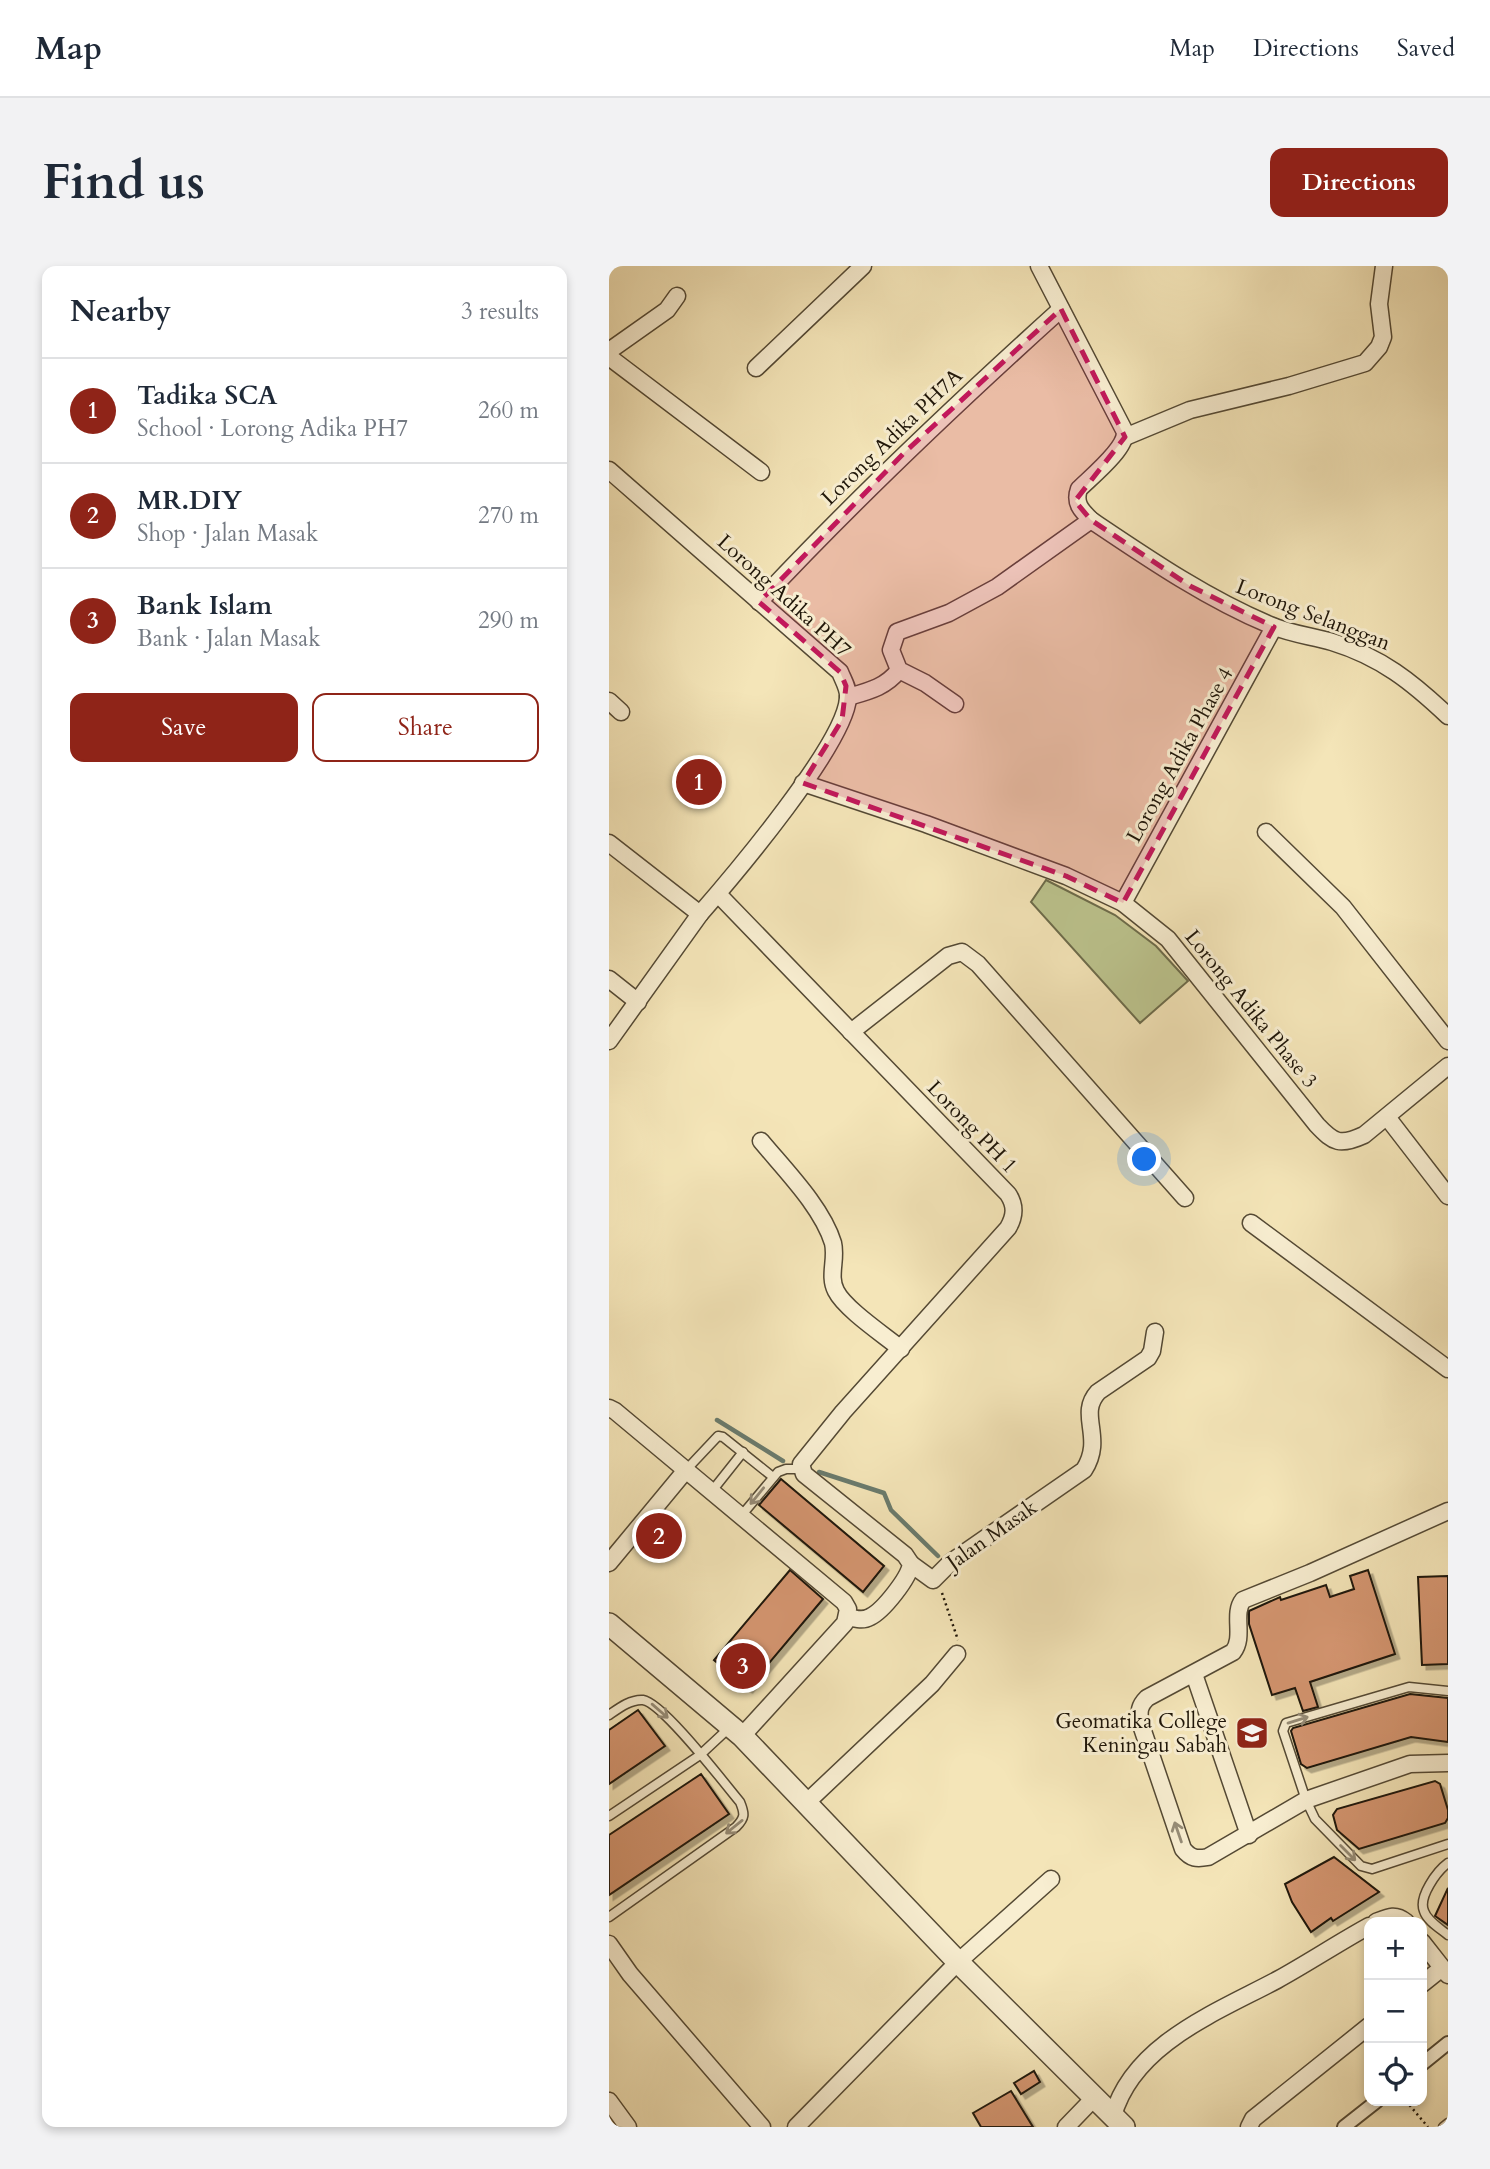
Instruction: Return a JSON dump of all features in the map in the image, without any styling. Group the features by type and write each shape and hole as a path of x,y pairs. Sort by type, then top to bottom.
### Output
{"street":[{"path":"756,368 863,266"},
{"path":"955,704 925,683 899,670 891,650 897,632 949,613 997,587 1091,520 1077,504 1079,489 1121,446 1125,437 1123,427 1038,266"},
{"path":"1125,437 1190,410 1289,386 1365,363 1379,347 1383,337 1379,304 1384,266"},
{"path":"609,351 667,310 677,296"},
{"name":"Lorong Adika PH7A","path":"759,602 825,531 906,451 1061,309"},
{"path":"609,357 761,472"},
{"name":"Lorong Adika PH7","path":"609,470 840,672 848,697"},
{"name":"Lorong Selanggan","path":"1091,520 1190,586 1274,627 1333,642 1371,656 1398,673 1448,716"},
{"name":"Lorong Adika Phase 4","path":"1123,903 1274,627"},
{"path":"609,1041 700,914 803,783 842,720 848,697 874,690 891,680 899,670"},
{"name":"Lorong Adika Phase 3","path":"803,783 926,824 1066,876 1123,903 1168,939 1327,1135 1335,1141 1349,1142 1364,1135 1448,1066"},
{"path":"1266,832 1343,907 1448,1041"},
{"path":"609,843 700,914"},
{"name":"Lorong PH 1","path":"717,894 1007,1194 1014,1206 1014,1217 1008,1228 843,1412 804,1459 801,1469"},
{"path":"851,1032 948,956 958,951 967,955 978,964 1185,1198"},
{"path":"609,979 638,1002"},
{"path":"1387,1117 1448,1196"},
{"path":"761,1141 805,1195 829,1232 834,1246 832,1273 836,1291 844,1302 901,1349"},
{"path":"1251,1223 1448,1369"},
{"name":"Jalan Masak","path":"933,1580 951,1562 1084,1470 1093,1453 1093,1433 1089,1417 1092,1399 1098,1392 1148,1358 1155,1332"},
{"path":"609,1408 844,1602 848,1609 848,1617 736,1731"},
{"path":"801,1469 933,1580"},
{"path":"609,1563 686,1470"},
{"path":"1448,1511 1243,1600 1238,1607 1237,1649 1147,1698 1141,1703 1139,1711 1140,1722 1184,1849 1189,1856 1197,1858 1208,1857 1306,1800 1410,1764 1448,1763"},
{"path":"848,1617 868,1619 876,1614 907,1578 911,1564"},
{"path":"609,1624 736,1731 958,1962 1118,2121"},
{"path":"805,1804 932,1684 957,1654"},
{"path":"1194,1674 1249,1835"},
{"path":"796,2127 958,1962 1051,1879"},
{"path":"1118,2121 1117,2101 1126,2082 1158,2050 1192,2025 1364,1929"},
{"path":"609,1944 630,1974 762,2127"},
{"path":"1427,1949 1445,1972 1427,1981"},
{"path":"1249,2127 1252,2119 1364,2030"},
{"path":"1427,2060 1448,2043"},
{"path":"1067,2126 1095,2097"},
{"path":"609,2101 628,2127"},
{"path":"1345,2127 1371,2106"}],"lane":[{"path":"686,1470 717,1436 723,1437 773,1477"},
{"path":"712,1491 743,1452"},
{"path":"741,1516 773,1477 786,1469 801,1469"},
{"path":"1448,1691 1409,1687 1286,1723 1283,1731 1306,1800 1319,1825 1366,1869 1448,1844"},
{"path":"609,1715 636,1700 646,1700 663,1712 740,1802 745,1813 744,1820 609,1917"},
{"path":"609,1816 736,1731"},
{"path":"1448,1863 1436,1875 1423,1901 1426,1917 1448,1935"},
{"path":"1443,2127 1448,2123"}],"path":[{"name":"Jalan Masak","path":"933,1580 940,1587 958,1637 957,1654"},
{"path":"1410,2106 1428,2127"}],"highlighted area":[{"path":"1061,309 1125,437 1075,501 1091,520 1190,586 1274,627 1123,903 1066,876 803,783 842,720 846,686 840,672 759,602 906,451"}],"green space":[{"path":"1046,880 1115,915 1156,946 1188,981 1140,1023 1031,902"}],"building":[{"path":"781,1479 884,1566 863,1592 759,1505"},
{"path":"790,1570 823,1599 748,1688 714,1660"},
{"path":"1368,1570 1395,1654 1310,1682 1318,1707 1303,1711 1295,1688 1272,1695 1249,1624 1249,1611 1280,1597 1281,1600 1326,1585 1330,1597 1354,1589 1350,1576"},
{"path":"1448,1576 1448,1664 1422,1665 1418,1577"},
{"path":"1410,1694 1448,1698 1448,1742 1411,1737 1307,1768 1301,1764 1291,1731 1293,1728"},
{"path":"638,1710 665,1746 609,1784 609,1730"},
{"path":"701,1774 729,1814 609,1895 609,1835"},
{"path":"1435,1781 1440,1784 1448,1810 1445,1823 1359,1849 1337,1830 1333,1815 1337,1809"},
{"path":"1334,1857 1379,1892 1311,1932 1292,1902 1285,1884"},
{"path":"1448,1888 1448,1925 1435,1916"},
{"path":"1034,2071 1040,2082 1021,2094 1014,2083"},
{"path":"1011,2091 1033,2127 981,2127 973,2113"}],"waterway":[{"path":"717,1420 783,1461"},
{"path":"819,1472 884,1493 891,1510 938,1556"}],"place":[{"name":"Tadika SCA","path":"699,782"},
{"name":"MR.DIY","path":"659,1536"},
{"name":"Bank Islam","path":"743,1666"},
{"name":"Geomatika College Keningau Sabah","path":"1252,1733"}]}
